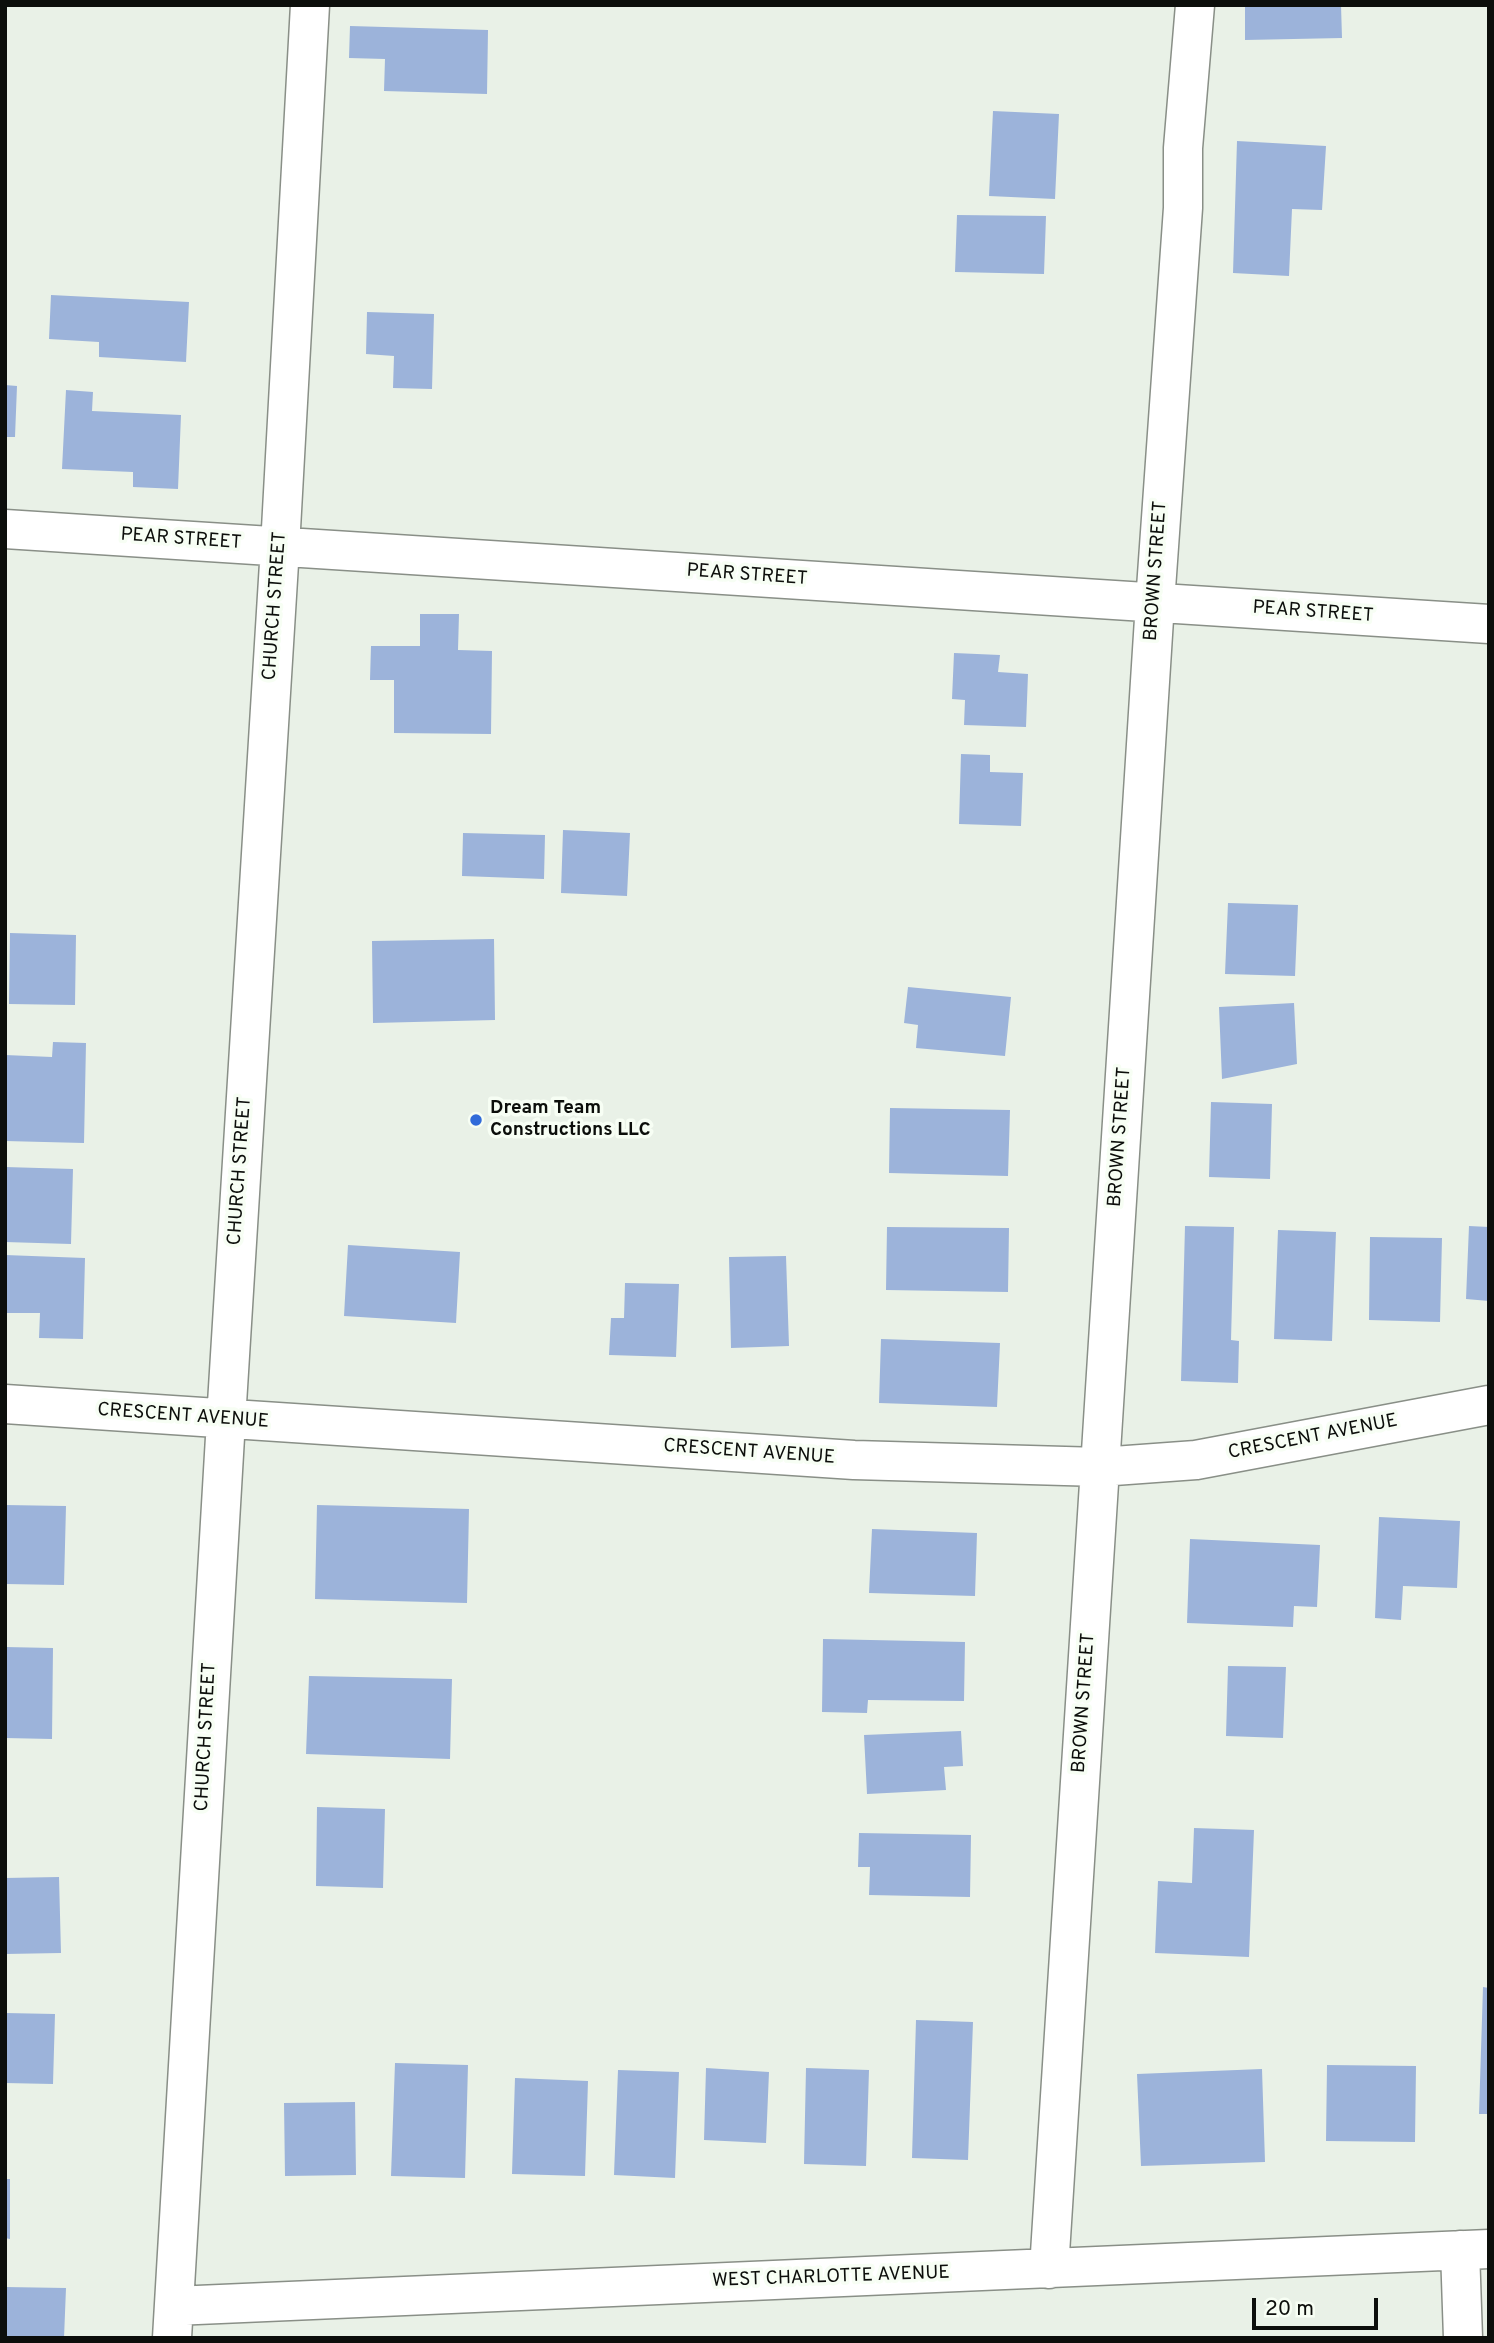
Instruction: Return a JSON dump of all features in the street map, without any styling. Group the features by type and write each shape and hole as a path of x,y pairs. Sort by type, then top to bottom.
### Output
{"street":[{"name":"CHURCH STREET","path":"173,2322 310,5"},
{"name":"BROWN STREET","path":"1049,2269 1155,603 1183,208 1183,148 1195,5"},
{"name":"PEAR STREET","path":"5,529 1489,624"},
{"name":"CRESCENT AVENUE","path":"5,1404 854,1460 1100,1467 1196,1460 1489,1405"},
{"name":"WEST CHARLOTTE AVENUE","path":"173,2322 1049,2269 1474,2250"},
{"path":"1462,2338 1474,2250"}],"building":[{"path":"1245,5 1341,5 1342,38 1245,40"},
{"path":"350,26 488,30 487,94 384,91 385,59 349,58"},
{"path":"993,111 1059,114 1055,199 989,196"},
{"path":"1237,141 1326,146 1322,210 1292,209 1289,276 1233,273"},
{"path":"957,215 1046,216 1044,274 955,272"},
{"path":"51,295 189,302 186,362 99,357 99,342 49,339"},
{"path":"367,312 434,314 432,389 393,388 394,356 366,354"},
{"path":"5,385 17,386 15,437 5,437"},
{"path":"66,390 93,392 92,411 181,415 178,489 133,487 133,472 62,469"},
{"path":"420,614 459,614 458,650 492,651 491,734 394,733 394,680 370,680 371,646 420,646"},
{"path":"954,653 1000,655 998,672 1028,674 1026,727 964,725 965,700 952,699"},
{"path":"961,754 990,755 990,772 1023,773 1021,826 959,824"},
{"path":"563,830 630,833 627,896 561,893"},
{"path":"463,833 545,835 544,879 462,876"},
{"path":"1228,903 1298,905 1295,976 1225,974"},
{"path":"10,933 76,935 75,1005 9,1004"},
{"path":"494,939 495,1020 373,1023 372,941"},
{"path":"908,987 1011,997 1005,1056 916,1048 918,1025 904,1023"},
{"path":"1294,1003 1297,1064 1222,1079 1219,1007"},
{"path":"53,1042 86,1043 84,1143 5,1141 5,1055 52,1057"},
{"path":"1211,1102 1272,1104 1270,1179 1209,1177"},
{"path":"890,1108 1010,1110 1008,1176 889,1173"},
{"path":"5,1167 73,1169 71,1244 5,1242"},
{"path":"1185,1226 1234,1227 1231,1340 1239,1341 1238,1383 1181,1381"},
{"path":"1469,1226 1489,1227 1489,1301 1466,1299"},
{"path":"887,1227 1009,1228 1008,1292 886,1290"},
{"path":"1278,1230 1336,1232 1332,1341 1274,1339"},
{"path":"1370,1237 1442,1238 1440,1322 1369,1320"},
{"path":"348,1245 460,1252 456,1323 344,1316"},
{"path":"5,1255 85,1258 83,1339 39,1338 40,1313 5,1313"},
{"path":"786,1256 789,1346 731,1348 729,1257"},
{"path":"625,1283 679,1284 676,1357 609,1355 611,1318 624,1318"},
{"path":"881,1339 1000,1343 997,1407 879,1403"},
{"path":"5,1505 66,1506 64,1585 5,1584"},
{"path":"317,1505 469,1509 467,1603 315,1599"},
{"path":"1379,1517 1460,1521 1457,1588 1403,1586 1401,1620 1375,1618"},
{"path":"872,1529 977,1533 975,1596 869,1593"},
{"path":"1190,1539 1320,1545 1317,1607 1294,1606 1293,1627 1187,1623"},
{"path":"823,1639 965,1642 964,1701 868,1700 867,1713 822,1712"},
{"path":"5,1647 53,1648 52,1739 5,1738"},
{"path":"1228,1666 1286,1667 1283,1738 1226,1736"},
{"path":"309,1676 452,1679 450,1759 306,1754"},
{"path":"961,1731 963,1766 944,1767 946,1790 867,1794 864,1735"},
{"path":"317,1807 385,1809 383,1888 316,1886"},
{"path":"1194,1828 1254,1830 1249,1957 1155,1953 1158,1881 1192,1883"},
{"path":"859,1833 971,1835 970,1897 869,1895 870,1867 858,1867"},
{"path":"59,1877 61,1953 5,1954 5,1878"},
{"path":"1483,1987 1489,1988 1489,2114 1479,2114"},
{"path":"5,2013 55,2014 53,2084 5,2083"},
{"path":"916,2020 973,2022 968,2160 912,2158"},
{"path":"395,2063 468,2065 465,2178 391,2176"},
{"path":"1327,2065 1416,2066 1415,2142 1326,2141"},
{"path":"706,2068 769,2072 766,2143 704,2140"},
{"path":"806,2068 869,2070 866,2166 804,2164"},
{"path":"1262,2069 1265,2162 1141,2166 1137,2074"},
{"path":"618,2070 679,2072 675,2178 614,2175"},
{"path":"515,2078 588,2081 585,2176 512,2174"},
{"path":"355,2102 356,2175 285,2176 284,2103"},
{"path":"5,2179 10,2179 10,2239 5,2238"},
{"path":"5,2287 66,2288 64,2338 5,2338"}],"place":[{"name":"Dream Team Constructions LLC","path":"476,1120"}]}
